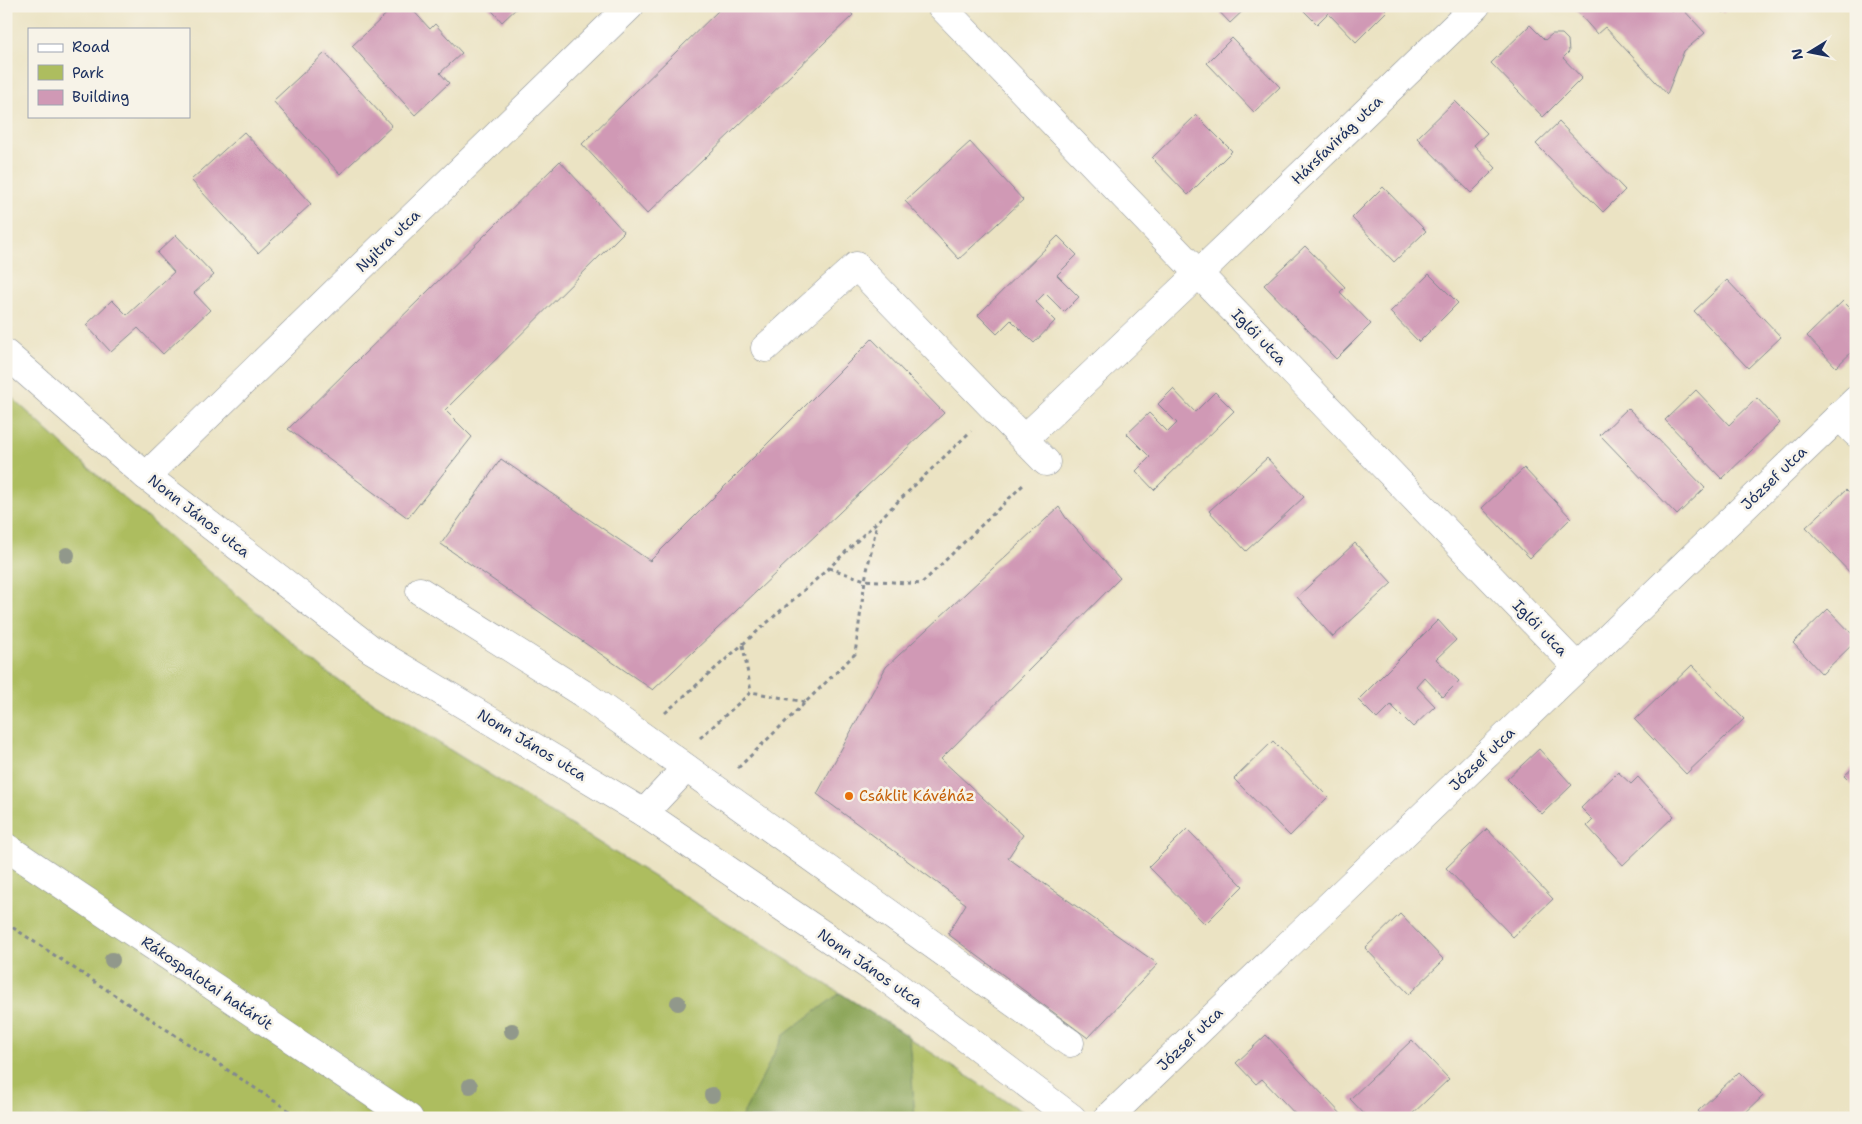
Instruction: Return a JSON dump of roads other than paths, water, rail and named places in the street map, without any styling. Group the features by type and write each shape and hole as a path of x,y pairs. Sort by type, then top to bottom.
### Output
{"street":[{"name":"Nyitra utca","path":"146,476 630,6"},
{"name":"Iglói utca","path":"941,6 1577,667"},
{"name":"Hársfavirág utca","path":"1024,440 1476,6"},
{"path":"764,348 856,266 1046,462"},
{"name":"Nonn János utca","path":"6,354 146,476 371,649 644,813 878,972 1072,1118"},
{"name":"József utca","path":"1108,1118 1577,667 1850,416"},
{"path":"420,591 582,693 1070,1043"},
{"path":"644,813 681,764"},
{"name":"Rákospalotai határút","path":"6,848 409,1118"}],"place":[{"name":"Csáklit Kávéház","path":"849,796"}]}
